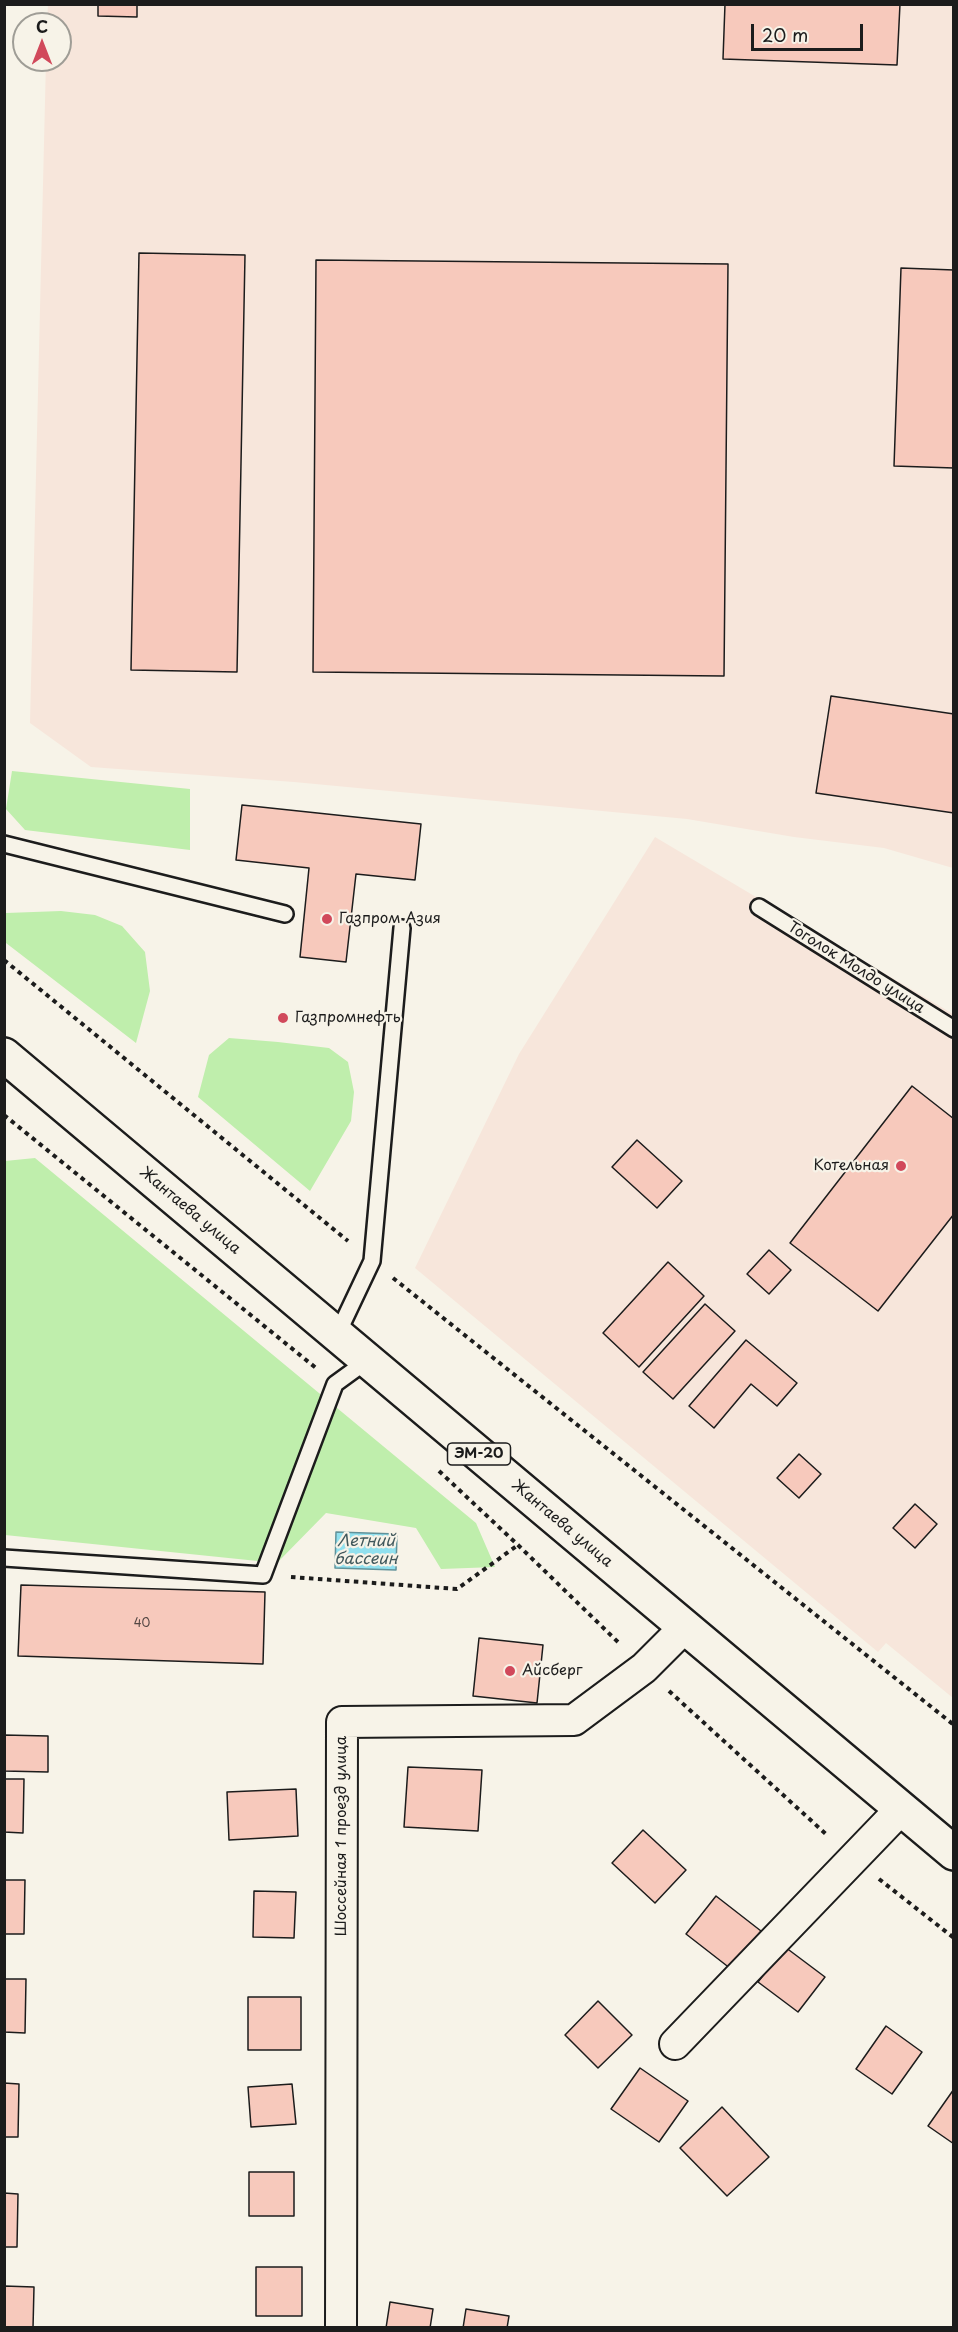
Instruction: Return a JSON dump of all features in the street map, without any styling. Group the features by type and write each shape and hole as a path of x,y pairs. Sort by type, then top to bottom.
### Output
{"main road":[{"name":"Жантаева улица","path":"4,1055 954,1853"}],"street":[{"name":"Шоссейная 1 проезд улица","path":"341,2328 342,1722 574,1720 644,1668 684,1627"},
{"path":"675,2044 901,1809"}],"lane":[{"path":"4,844 285,915"},
{"name":"Тоголок Молдо улица","path":"759,907 954,1029"},
{"path":"337,1335 372,1261 402,928"},
{"path":"4,1558 263,1575 335,1384 368,1360"}],"path":[{"path":"4,960 372,1261 954,1725"},
{"path":"4,1115 335,1384"},
{"path":"433,1466 644,1668 853,1858 954,1938"},
{"path":"263,1575 457,1589 518,1545"}],"shaded area":[{"path":"48,5 953,5 953,868 884,848 794,837 687,819 294,782 91,767 30,723 46,72 72,72 72,12 48,12"},
{"name":"Котельная","path":"655,837 953,1014 953,1698 886,1643 878,1652 415,1268 519,1054"}],"green space":[{"path":"12,771 190,789 190,850 25,830 6,809"},
{"path":"61,911 95,915 122,926 145,952 150,991 136,1043 6,943 6,913"},
{"path":"229,1038 329,1048 348,1062 354,1092 351,1121 310,1191 198,1097 209,1055"},
{"path":"35,1158 476,1523 495,1567 441,1569 416,1528 326,1513 277,1563 5,1535 5,1161"}],"water":[{"name":"Летний бассеин","path":"336,1532 397,1534 396,1570 335,1568"}],"building":[{"path":"98,4 137,4 137,17 98,16"},
{"path":"725,4 900,4 897,65 723,59"},
{"path":"139,253 245,255 237,672 131,670"},
{"path":"316,260 728,264 724,676 313,672"},
{"path":"901,268 954,270 954,468 894,466"},
{"path":"831,696 954,714 954,813 816,793"},
{"name":"Газпром Азия","path":"242,805 421,824 415,880 356,874 346,962 300,957 309,868 236,860"},
{"name":"Котельная","path":"912,1086 954,1119 954,1214 878,1311 790,1243"},
{"path":"637,1140 682,1181 657,1208 612,1167"},
{"path":"769,1250 791,1270 769,1294 747,1274"},
{"path":"668,1262 704,1296 639,1367 603,1333"},
{"path":"705,1304 735,1331 673,1399 643,1372"},
{"path":"746,1340 797,1383 777,1406 751,1384 714,1428 689,1406"},
{"path":"799,1454 821,1474 799,1498 777,1478"},
{"path":"915,1504 937,1524 915,1548 893,1528"},
{"path":"21,1585 265,1592 263,1664 18,1656"},
{"path":"479,1638 543,1645 537,1703 473,1696"},
{"path":"4,1735 48,1736 48,1772 4,1771"},
{"path":"408,1767 482,1770 478,1831 404,1827"},
{"path":"4,1779 24,1779 23,1833 4,1832"},
{"path":"296,1789 298,1836 229,1840 227,1792"},
{"path":"643,1830 686,1870 655,1903 612,1863"},
{"path":"4,1880 25,1880 24,1934 4,1934"},
{"path":"254,1891 296,1892 294,1938 253,1937"},
{"path":"716,1896 761,1931 731,1969 686,1934"},
{"path":"785,1947 825,1977 798,2012 758,1982"},
{"path":"4,1979 26,1979 25,2033 4,2032"},
{"path":"248,1997 301,1997 301,2050 248,2050"},
{"path":"598,2001 632,2035 598,2068 565,2035"},
{"path":"886,2026 922,2052 892,2094 856,2069"},
{"path":"640,2068 688,2101 659,2142 611,2109"},
{"path":"4,2083 19,2084 18,2137 4,2137"},
{"path":"292,2084 296,2124 251,2127 248,2087"},
{"path":"954,2089 954,2144 928,2126"},
{"path":"722,2107 769,2157 727,2196 680,2148"},
{"path":"249,2172 294,2172 294,2216 249,2216"},
{"path":"4,2193 18,2194 17,2247 4,2247"},
{"path":"256,2267 302,2267 302,2316 256,2316"},
{"path":"4,2286 34,2287 33,2328 4,2328"},
{"path":"390,2302 433,2309 430,2328 386,2328"},
{"path":"466,2309 509,2316 507,2328 463,2328"}],"place":[{"name":"Газпром Азия","path":"327,919"},
{"name":"Газпромнефть","path":"283,1018"},
{"name":"Котельная","path":"901,1166"},
{"name":"Айсберг","path":"510,1671"}]}
